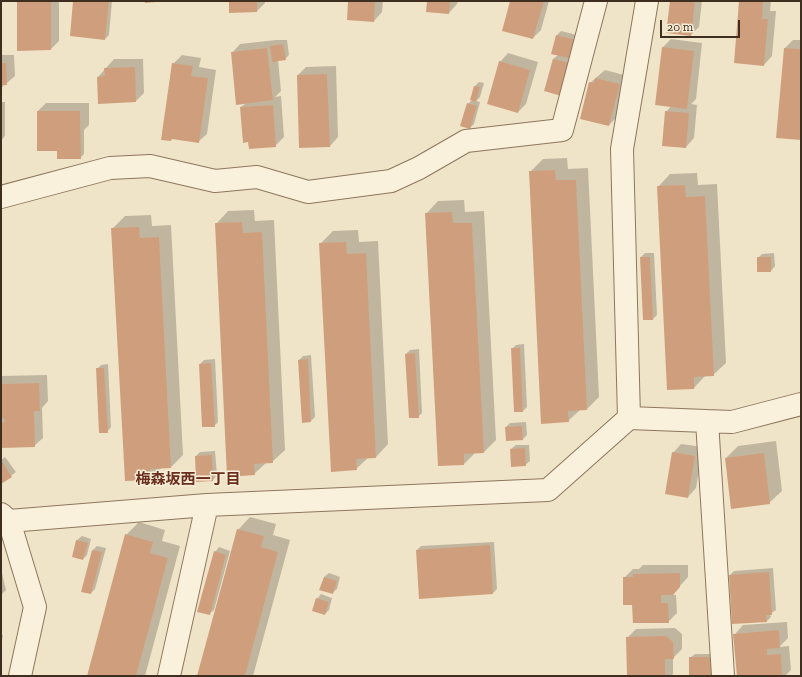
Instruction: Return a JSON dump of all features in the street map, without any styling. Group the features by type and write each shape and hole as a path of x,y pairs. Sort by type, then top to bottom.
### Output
{"street":[{"path":"1,197 110,168 150,166 215,181 257,177 308,192 391,181 419,168 466,141 562,130 596,1"},
{"path":"629,418 622,150 647,1"},
{"path":"20,676 35,606 5,517 207,505 548,490 629,418 732,422 801,404"},
{"path":"707,421 723,676"},
{"path":"169,676 207,505"}],"building":[{"path":"17,1 51,1 51,50 17,51"},
{"path":"73,1 109,1 105,40 70,36"},
{"path":"144,1 156,1 156,2 145,3"},
{"path":"229,1 257,1 257,12 229,13"},
{"path":"348,1 375,1 374,22 347,20"},
{"path":"427,1 450,1 449,14 426,12"},
{"path":"510,1 544,1 533,39 502,31"},
{"path":"670,1 695,1 691,36 666,33"},
{"path":"739,1 763,1 762,19 768,19 764,66 734,63"},
{"path":"556,35 577,40 573,59 551,54"},
{"path":"283,44 286,60 272,62 270,46"},
{"path":"662,47 694,51 687,109 655,105"},
{"path":"267,48 273,100 236,105 231,52"},
{"path":"784,48 801,49 801,140 776,138"},
{"path":"553,59 574,64 565,97 544,91"},
{"path":"499,61 530,70 518,113 487,104"},
{"path":"1,63 6,63 7,85 1,85"},
{"path":"172,63 193,66 191,76 208,78 199,143 172,139 171,141 161,140"},
{"path":"135,67 136,102 98,104 97,77 105,76 104,68"},
{"path":"327,74 330,147 299,148 297,75"},
{"path":"595,78 620,84 609,126 580,119 589,82 594,83"},
{"path":"474,86 480,87 476,102 470,100"},
{"path":"467,103 477,106 470,129 460,126"},
{"path":"273,105 276,147 249,149 248,142 243,143 240,107"},
{"path":"37,111 80,111 81,159 57,159 57,151 37,151"},
{"path":"665,111 689,113 686,148 662,146"},
{"path":"555,170 556,180 576,180 587,410 568,411 569,422 541,424 529,171"},
{"path":"685,185 686,197 705,196 714,376 694,377 694,389 667,390 657,186"},
{"path":"452,212 453,223 472,223 484,453 464,454 464,465 438,466 425,213"},
{"path":"242,222 243,233 262,232 273,463 254,464 255,475 227,477 215,223"},
{"path":"139,227 140,238 159,237 171,468 150,469 151,480 125,481 111,228"},
{"path":"346,242 347,254 366,253 376,458 356,459 357,470 331,472 319,243"},
{"path":"640,257 650,257 653,320 643,320"},
{"path":"757,257 771,257 771,272 757,272"},
{"path":"511,348 520,348 523,412 514,412"},
{"path":"415,353 419,418 409,418 405,354"},
{"path":"308,359 311,422 302,423 298,360"},
{"path":"211,363 215,427 202,427 199,364"},
{"path":"96,368 104,368 108,433 99,433"},
{"path":"39,383 40,411 34,411 35,447 1,448 1,423 5,422 4,418 1,418 1,384"},
{"path":"522,426 523,440 506,441 505,427"},
{"path":"525,448 526,466 511,467 510,449"},
{"path":"672,452 695,456 688,498 665,494"},
{"path":"764,453 770,504 731,509 725,458"},
{"path":"212,455 213,481 196,482 195,456"},
{"path":"1,460 12,477 1,484"},
{"path":"237,529 264,536 261,547 278,552 245,676 197,676"},
{"path":"125,534 153,542 150,553 168,558 136,676 87,676"},
{"path":"76,540 88,543 83,560 72,557"},
{"path":"490,545 493,594 419,599 416,550"},
{"path":"92,550 102,552 91,594 81,592"},
{"path":"214,551 226,555 210,615 197,612"},
{"path":"769,572 772,615 766,615 767,622 732,624 729,575"},
{"path":"680,573 680,587 673,595 661,595 661,603 668,603 669,623 633,623 632,605 623,605 623,577 633,577 633,574"},
{"path":"324,577 337,581 333,594 319,590"},
{"path":"316,598 329,602 325,615 312,611"},
{"path":"779,630 780,648 767,649 767,655 781,654 782,676 737,676 733,634"},
{"path":"666,636 673,642 674,659 665,659 665,676 627,676 626,637"},
{"path":"689,657 710,657 711,676 689,676"}],"district":[{"name":"梅森坂西一丁目","path":"188,480"}]}
